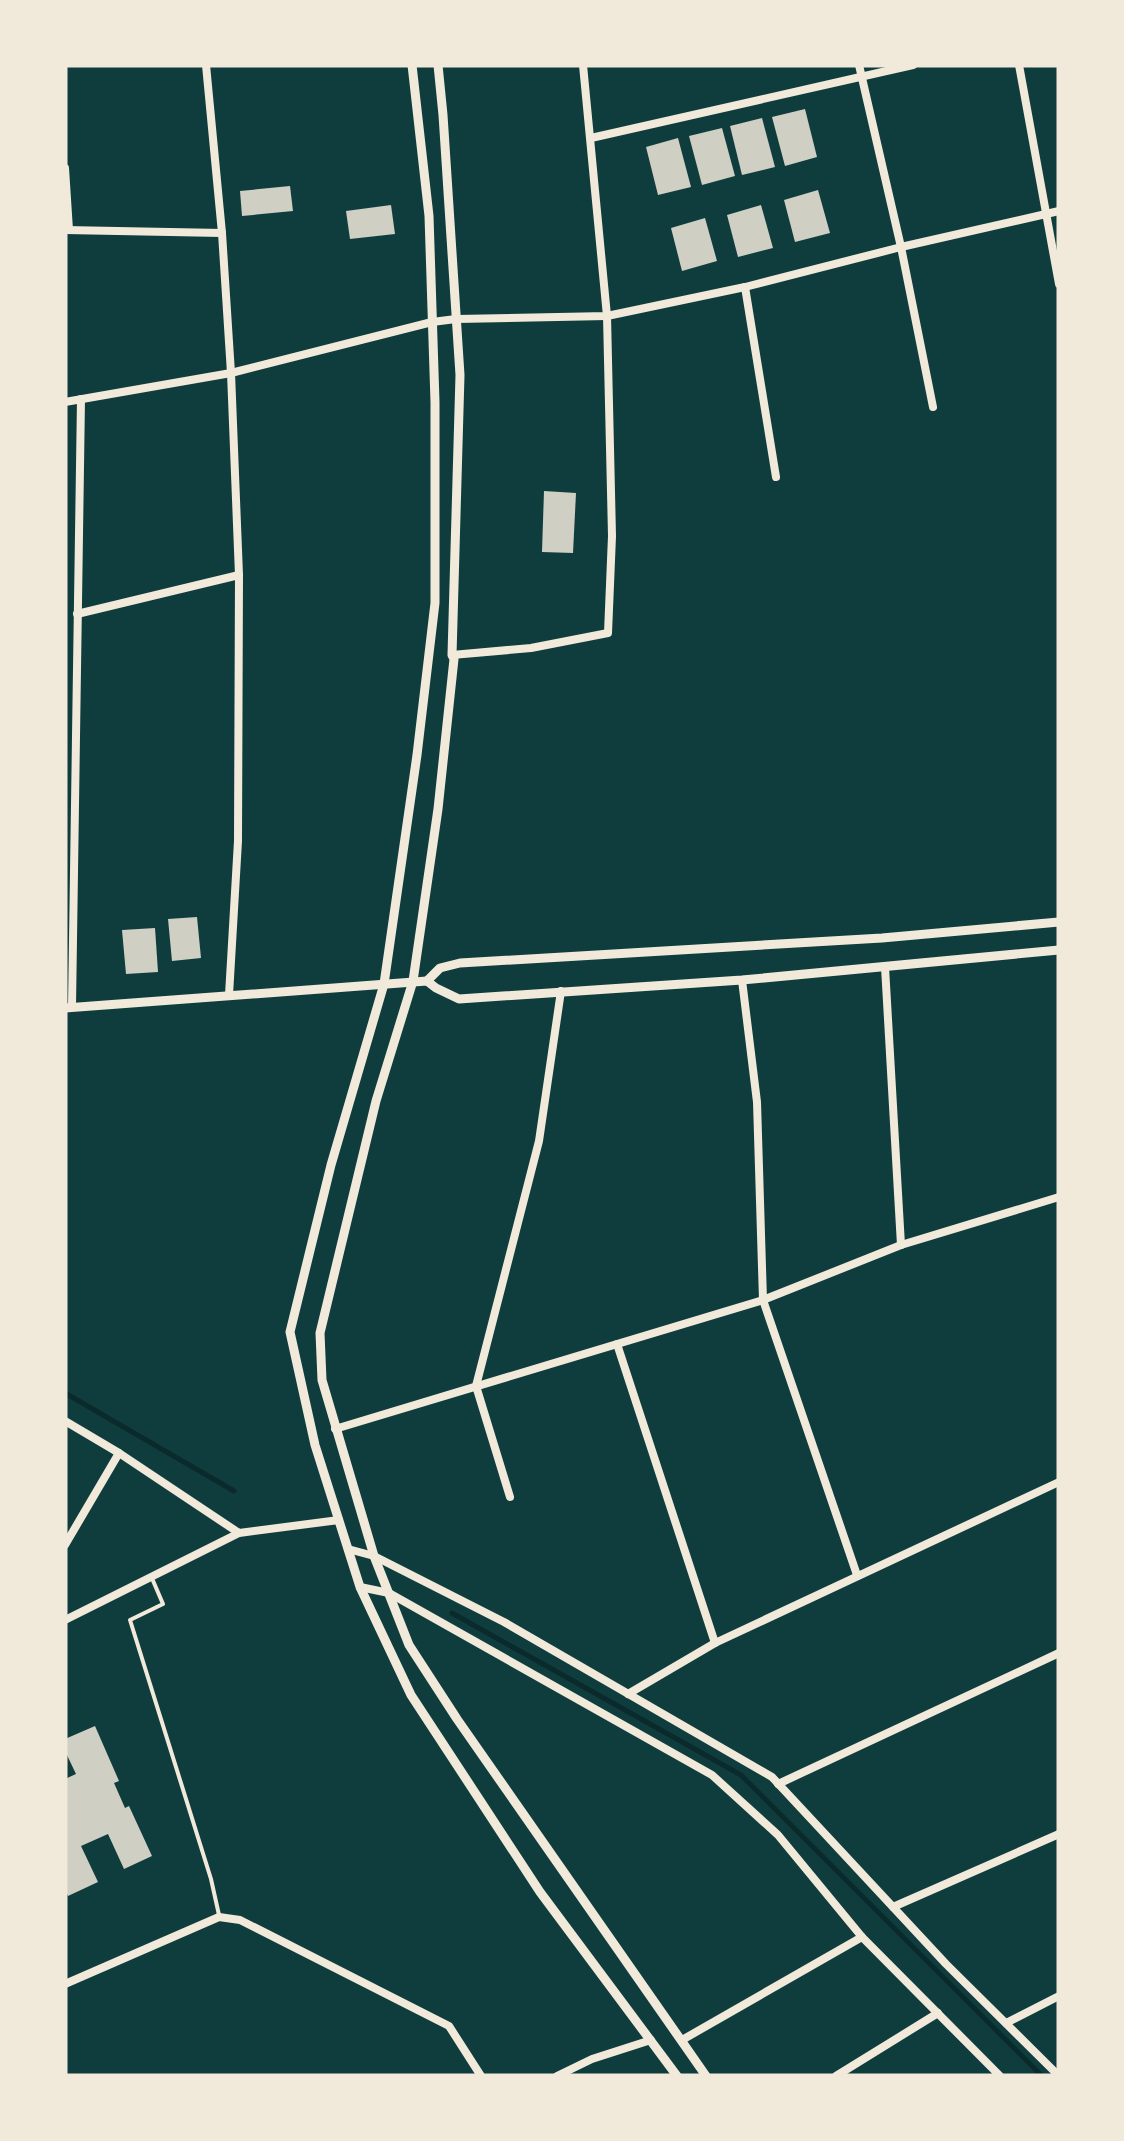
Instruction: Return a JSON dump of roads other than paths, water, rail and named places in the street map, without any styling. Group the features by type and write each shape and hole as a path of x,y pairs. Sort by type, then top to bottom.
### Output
{"street":[{"path":"206,65 231,373 238,575 238,841 229,995"},
{"path":"412,65 428,216 435,402 435,603 384,984 332,1165 290,1332 315,1445 360,1587 411,1695 540,1892 676,2076"},
{"path":"438,65 460,375 454,659 438,809 413,982 376,1101 320,1332 322,1380 374,1556 409,1645 706,2076"},
{"path":"452,655 531,648 608,632 612,536 607,316 582,65"},
{"path":"859,65 933,407"},
{"path":"591,138 914,65"},
{"path":"1018,65 1059,284"},
{"path":"65,168 67,230 222,233"},
{"path":"65,402 231,373 432,322 607,316 1059,211"},
{"path":"745,287 776,477"},
{"path":"81,399 68,1007 427,981 440,968 460,963 882,938 1059,922"},
{"path":"77,614 238,575"},
{"path":"65,671 76,668"},
{"path":"427,981 459,1000 742,980 1059,950"},
{"path":"886,966 901,1246"},
{"path":"742,980 757,1102 763,1300 857,1575"},
{"path":"510,1497 476,1386 540,1142 560,991"},
{"path":"335,1430 763,1300 901,1246 1059,1196"},
{"path":"617,1344 715,1643"},
{"path":"65,1421 239,1532"},
{"path":"65,1545 119,1453"},
{"path":"628,1694 715,1643 1059,1482"},
{"path":"66,1618 239,1532 339,1520 361,1513"},
{"path":"348,1550 374,1556 504,1622 772,1777 1052,2073"},
{"path":"360,1587 389,1593 712,1775 778,1836 862,1937 1000,2076"},
{"path":"778,1784 1059,1654"},
{"path":"893,1907 1059,1834"},
{"path":"65,1984 219,1917 240,1920 450,2026 480,2076"},
{"path":"682,2040 862,1937"},
{"path":"1006,2023 1059,1996"},
{"path":"836,2076 938,2013"},
{"path":"558,2076 592,2059 651,2040"}],"lane":[{"path":"151,1576 163,1604 130,1620 211,1879 219,1917"}],"waterway":[{"path":"65,1393 234,1491"},
{"path":"452,1613 741,1775 1042,2076"}]}
